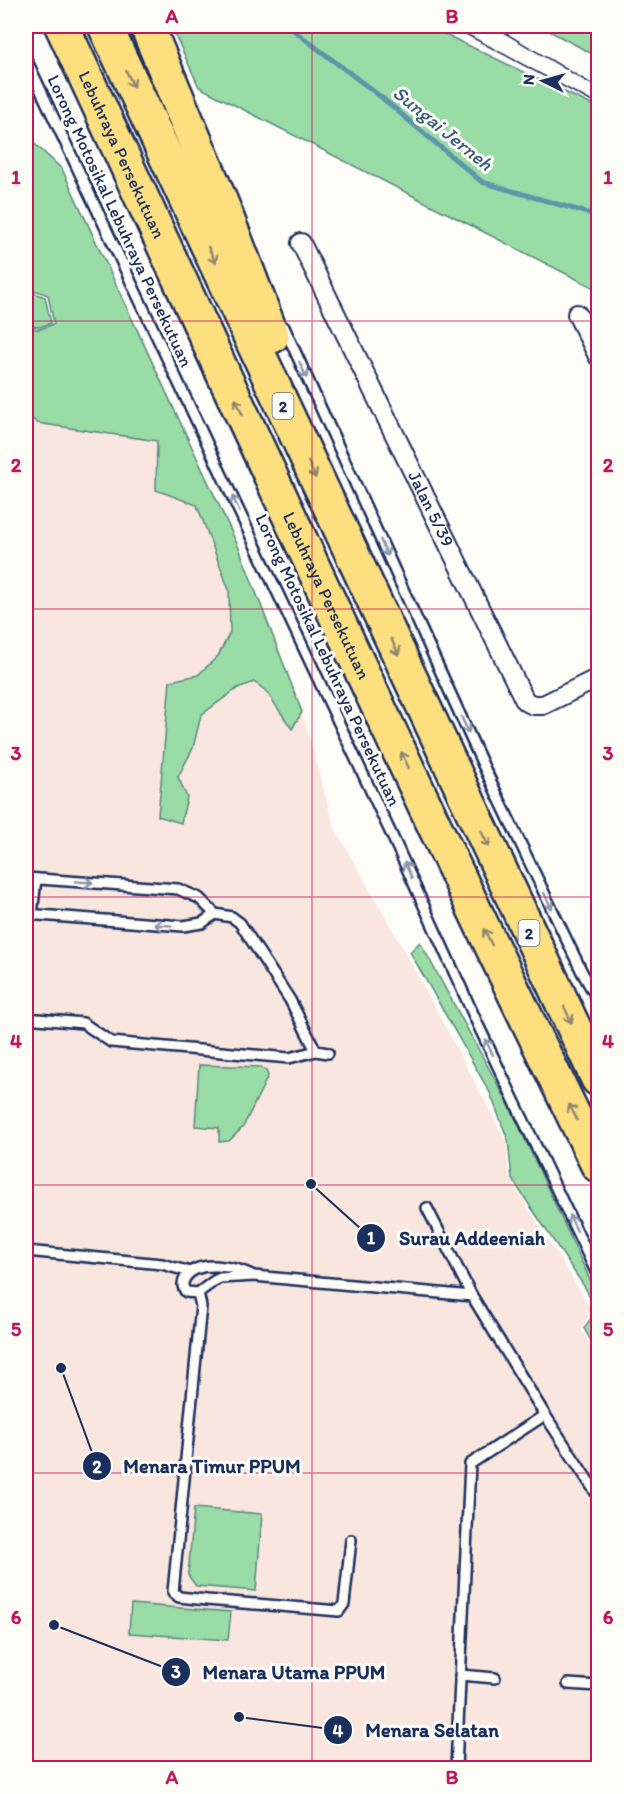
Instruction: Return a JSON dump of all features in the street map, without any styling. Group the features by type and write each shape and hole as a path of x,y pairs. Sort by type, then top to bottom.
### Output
{"highway":[{"name":"Lebuhraya Persekutuan","path":"50,26 68,38 531,1028 598,1165"},
{"name":"2","path":"105,26 598,1079"},
{"path":"147,26 222,205 282,334 291,425"}],"street":[{"name":"Jalan 5/39","path":"301,243 525,701 534,705 543,705 598,678"},
{"path":"578,314 598,356"}],"lane":[{"name":"Lorong Motosikal Lebuhraya Persekutuan","path":"26,59 598,1276"},
{"path":"181,81 224,193 252,255"},
{"path":"282,334 483,765 582,972 598,1000"},
{"path":"26,878 178,889 199,898 215,914 232,917 240,923 290,1000 316,1051"},
{"path":"36,879 29,914 183,927 202,923 215,914"},
{"path":"26,1018 83,1023 111,1042 289,1058 316,1051 328,1053"},
{"path":"427,1208 472,1296 598,1496"},
{"path":"26,1251 162,1264 190,1272"},
{"path":"254,1276 244,1270 209,1266 190,1272 183,1282 183,1287 186,1292 198,1293 220,1278 254,1276 472,1296"},
{"path":"198,1293 201,1306 173,1592 179,1597 339,1611 344,1605 351,1540"},
{"path":"456,1768 470,1464 545,1415"},
{"path":"460,1675 495,1678"},
{"path":"568,1684 598,1686"}],"shaded area":[{"path":"26,413 37,423 157,441 203,497 302,712 334,827 406,954 506,1141 509,1178 592,1310 581,1328 598,1359 598,1768 26,1768"}],"green space":[{"path":"171,26 428,26 598,108 598,290 199,87"},
{"path":"540,26 598,26 598,57"},
{"path":"26,136 62,169 239,548 302,712 292,729 266,691 254,682 238,688 201,715 193,748 178,777 187,797 181,823 158,816 170,681 198,675 218,656 230,632 229,590 197,505 156,490 157,441 37,423 26,413 26,329 40,329 54,324 48,295 26,287"},
{"path":"26,290 45,297 51,323 40,327 26,326"},
{"path":"420,942 511,1109 598,1297 598,1354 584,1328 596,1311 586,1289 512,1179 508,1140 490,1093 410,952"},
{"path":"199,1065 261,1067 268,1076 243,1127 229,1141 219,1142 219,1128 195,1126"},
{"path":"194,1508 262,1514 256,1591 196,1586 188,1575"},
{"path":"131,1604 231,1612 228,1640 129,1633"}],"waterway":[{"name":"Sungai Jerneh","path":"288,26 381,97 482,182 598,216"}],"tram line":[{"path":"451,26 598,105"},
{"path":"493,26 598,88"}],"place":[{"name":"Surau Addeeniah","path":"311,1184"},
{"name":"Menara Timur PPUM","path":"61,1368"},
{"name":"Menara Utama PPUM","path":"54,1625"},
{"name":"Menara Selatan","path":"239,1717"}]}
